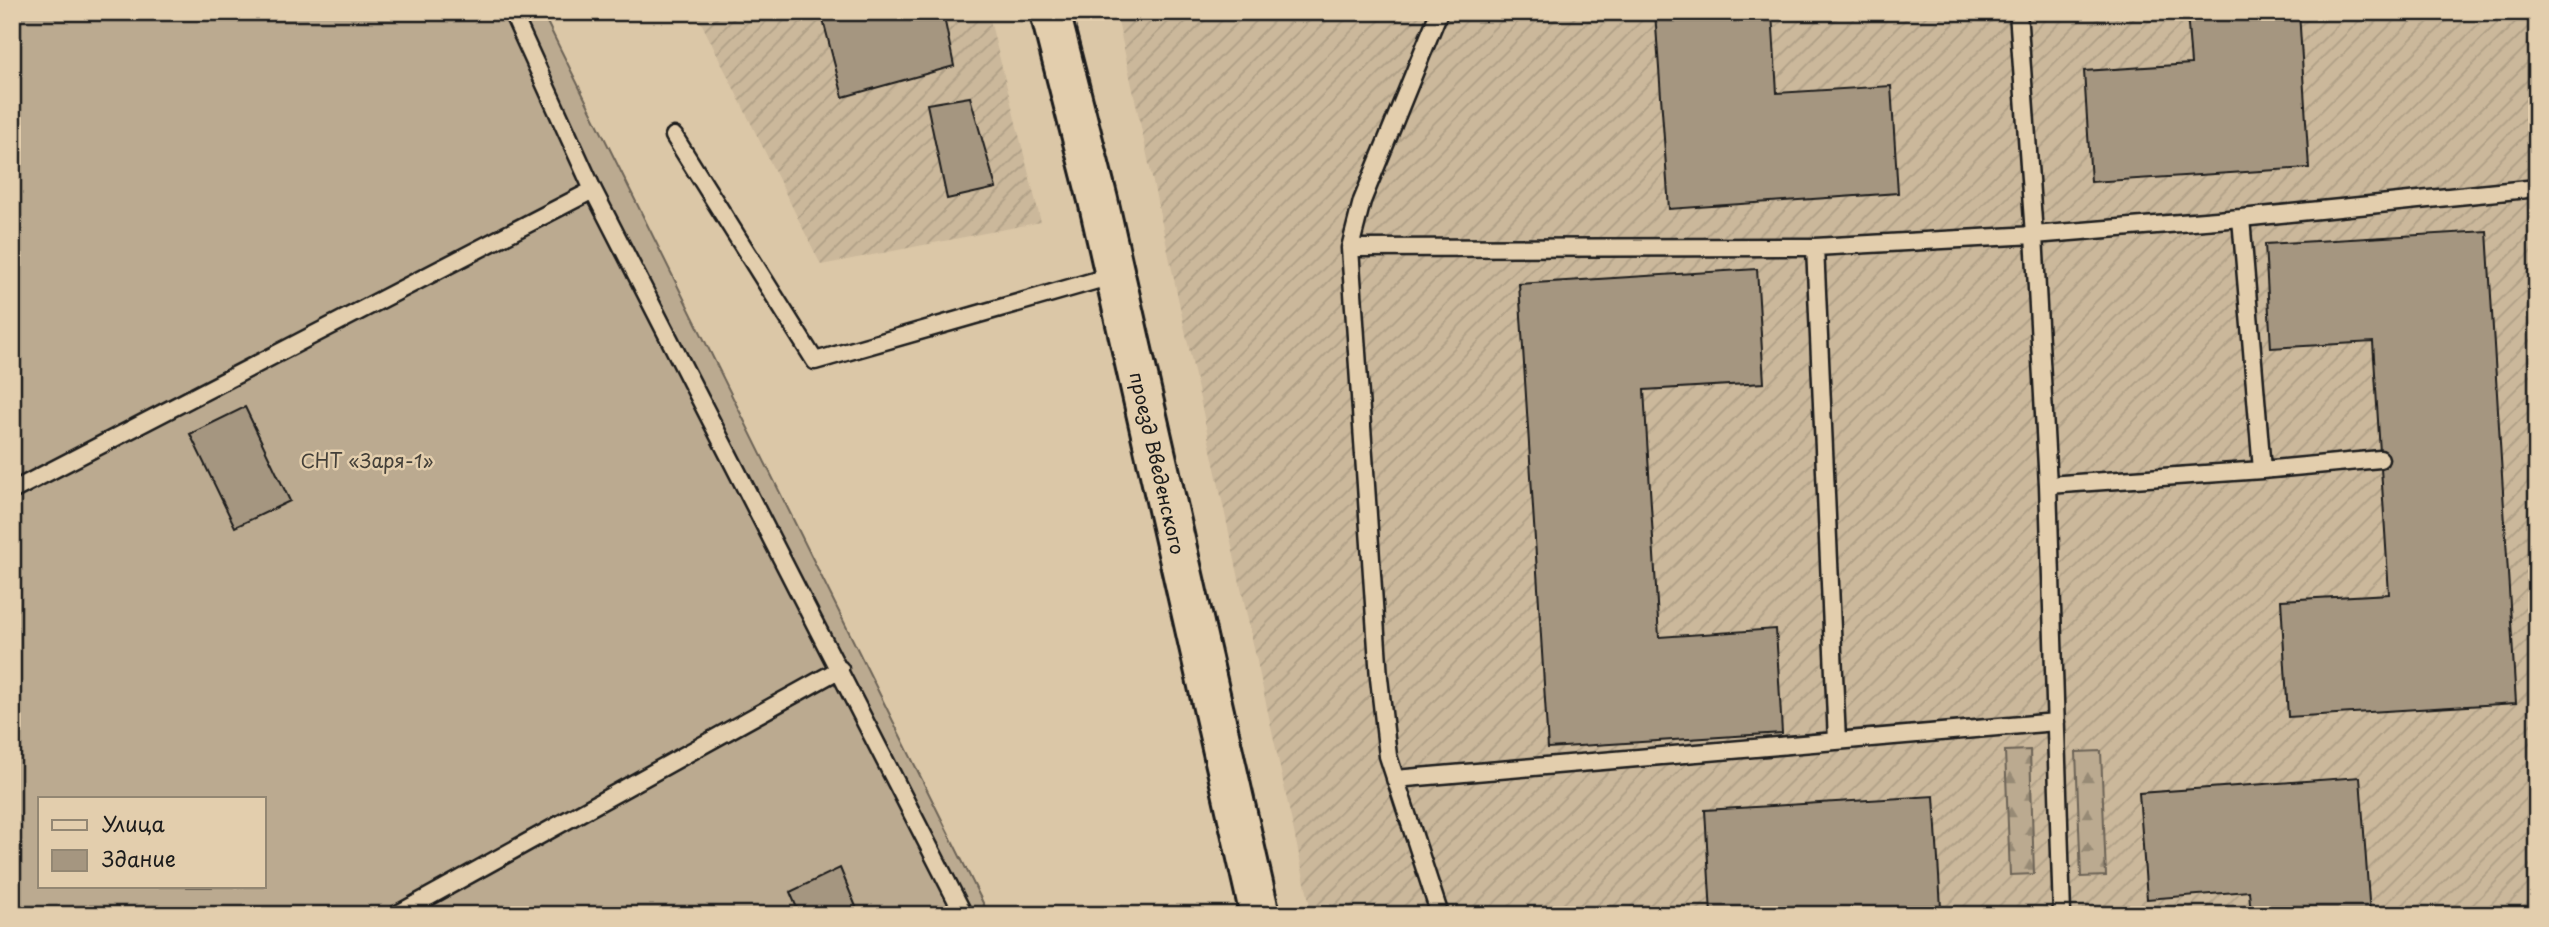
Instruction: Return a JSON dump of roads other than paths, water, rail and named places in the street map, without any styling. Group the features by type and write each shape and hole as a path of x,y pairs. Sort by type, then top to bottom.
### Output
{"street":[{"name":"проезд Введенского","path":"1050,12 1115,275 1260,915"}],"lane":[{"path":"512,12 593,190 964,915"},
{"path":"1438,12 1362,201 1350,248 1379,678 1388,756 1440,915"},
{"path":"2018,12 2048,485 2062,915"},
{"path":"674,136 814,361 1115,275"},
{"path":"1350,248 1815,247 2034,235 2241,218 2537,188"},
{"path":"12,491 593,190"},
{"path":"2241,218 2262,470"},
{"path":"1815,247 1838,741"},
{"path":"2048,485 2380,459"},
{"path":"396,915 839,669"},
{"path":"1395,779 2056,722"}],"park label":[{"name":"СНТ «Заря-1»","path":"367,460"}]}
